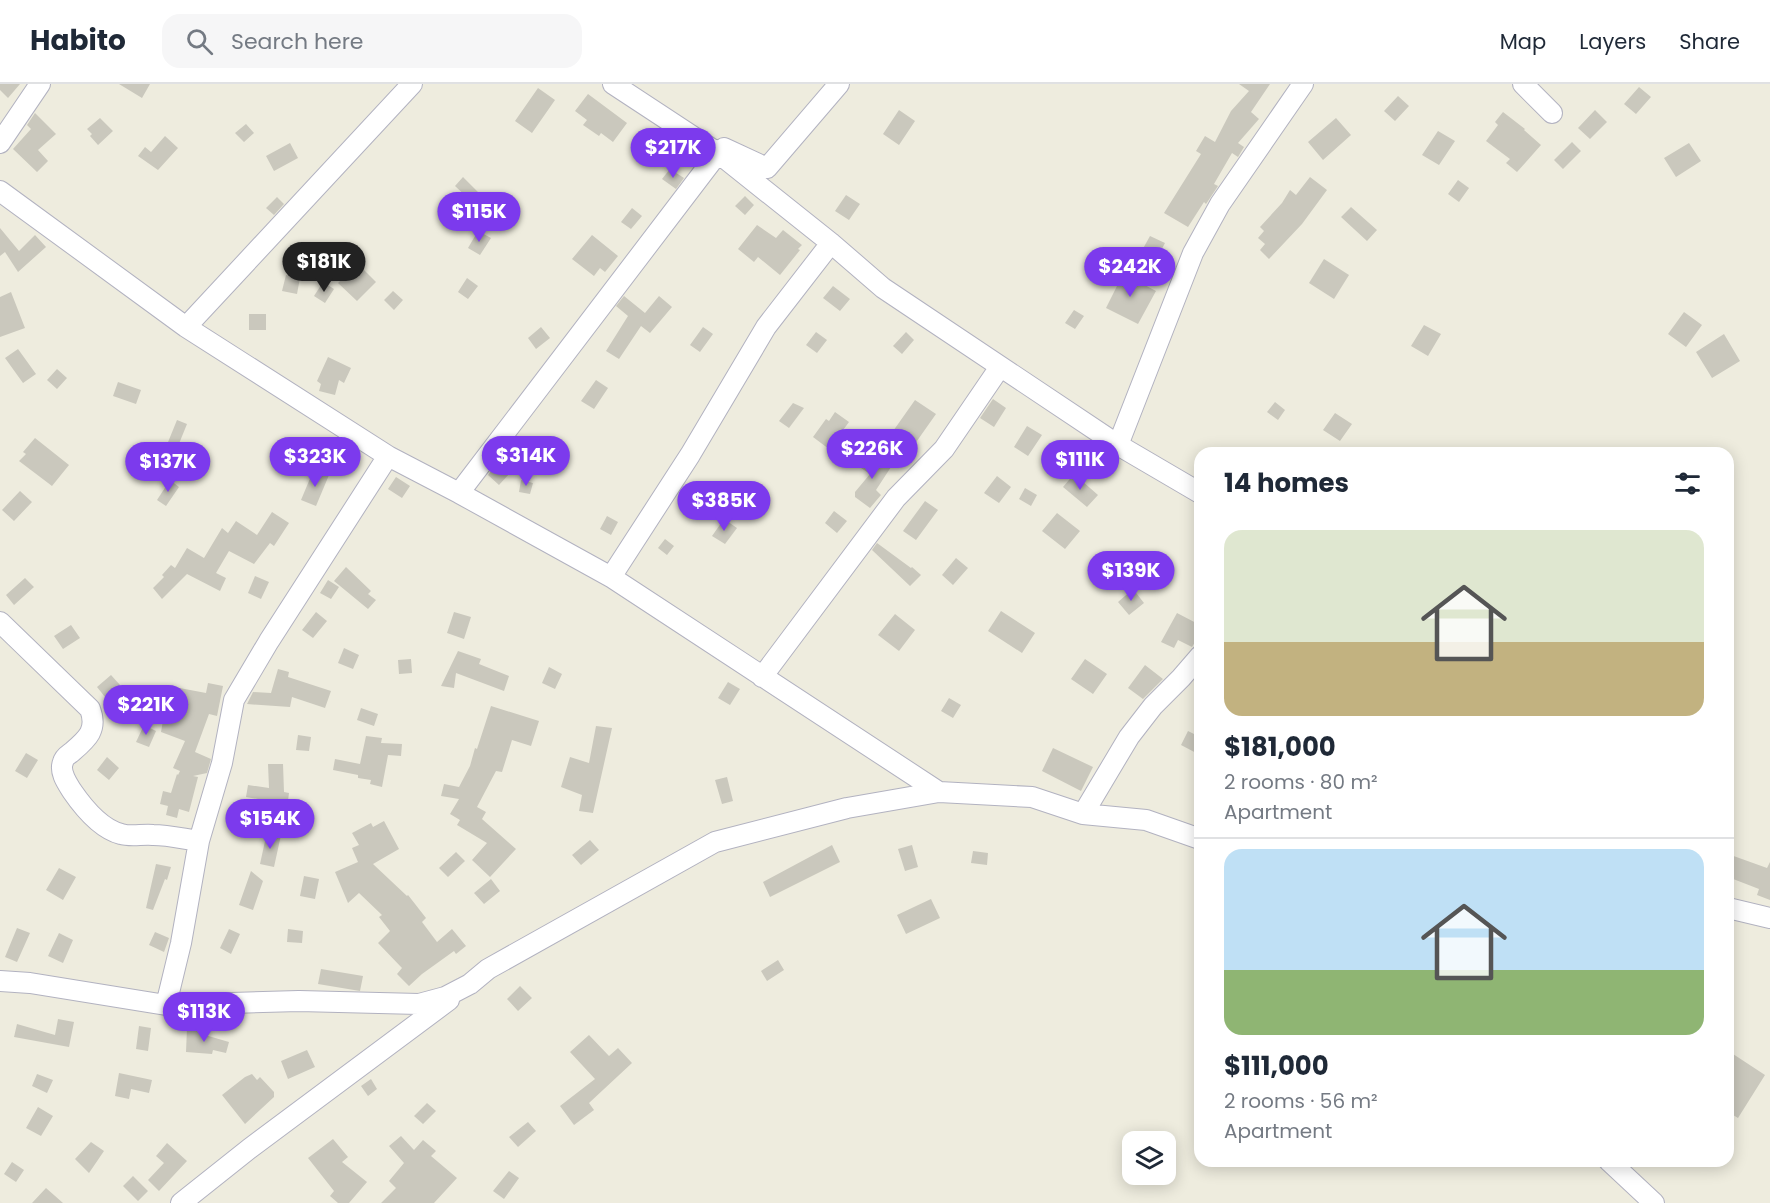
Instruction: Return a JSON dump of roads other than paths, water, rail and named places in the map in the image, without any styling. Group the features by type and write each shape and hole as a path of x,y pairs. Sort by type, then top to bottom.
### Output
{"street":[{"path":"0,143 40,84"},
{"path":"186,327 412,84"},
{"path":"612,84 718,153 831,243 883,288 1118,445 1194,489"},
{"path":"675,125 767,168 839,84"},
{"path":"1118,445 1193,254 1220,204 1303,84"},
{"path":"1523,84 1552,113"},
{"path":"459,492 718,153"},
{"path":"0,191 186,327 388,456 459,492 611,577 939,792"},
{"path":"611,577 690,455 765,327 831,243"},
{"path":"762,676 896,498 944,449 1000,367"},
{"path":"166,1005 181,943 199,841 222,763 234,700 269,641 388,456"},
{"path":"0,622 90,709 94,720 92,730 63,759 61,768 73,792 88,811 106,828 119,834 152,835 199,841"},
{"path":"1083,814 1129,737 1153,706 1194,663"},
{"path":"181,1203 488,969 715,842 847,808 939,792 1032,796 1083,814 1146,820 1194,837"},
{"path":"1734,909 1770,918"},
{"path":"0,981 30,983 166,1005 299,1001 419,1004 445,997 470,984"},
{"path":"1615,1167 1654,1203"}]}
